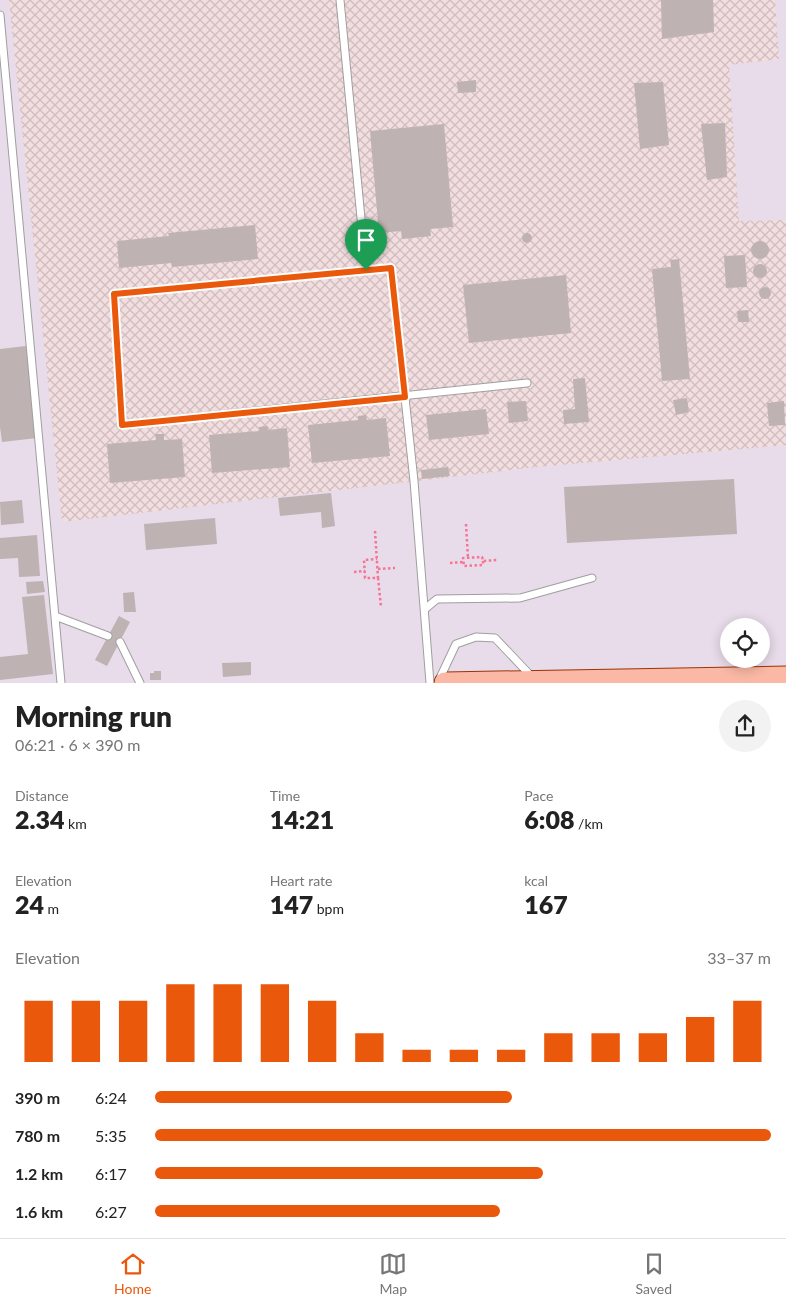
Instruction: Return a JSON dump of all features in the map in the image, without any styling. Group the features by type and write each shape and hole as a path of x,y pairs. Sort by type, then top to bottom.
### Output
{"main road":[{"path":"445,683 786,676"}],"lane":[{"path":"340,0 366,270"},
{"path":"0,15 61,683"},
{"path":"430,683 414,481 405,397 391,268 114,294 122,425 405,397 527,383"},
{"path":"424,609 437,599 520,598 592,578"},
{"path":"55,616 108,636"},
{"path":"438,683 456,644 476,637 495,638 537,681"},
{"path":"120,642 140,683"}],"path":[{"path":"466,524 468,558"},
{"path":"374,531 381,607"},
{"path":"482,557 483,561 483,565 464,566 463,558 482,557"},
{"path":"377,559 364,560 365,578 378,578"},
{"path":"483,561 498,560"},
{"path":"450,563 464,562"},
{"path":"378,570 395,568"},
{"path":"354,572 365,571"}],"shaded area":[{"path":"0,0 786,0 786,683 0,683"},
{"path":"9,0 775,0 779,59 729,65 739,221 786,220 786,445 537,467 62,522"}],"building":[{"path":"661,0 713,0 714,32 662,39"},
{"path":"476,80 476,92 458,93 457,82"},
{"path":"663,82 669,145 640,149 634,83"},
{"path":"725,123 727,177 707,180 701,124"},
{"path":"444,124 453,227 430,229 431,236 402,239 401,231 379,233 370,131"},
{"path":"255,225 258,259 172,267 171,263 119,268 117,241 169,236 168,233"},
{"path":"525,233 529,233 532,238 531,242 525,243 522,240 522,236"},
{"path":"760,241 766,244 769,250 766,256 760,259 754,256 751,250 754,244"},
{"path":"745,255 747,287 726,288 724,256"},
{"path":"679,259 690,379 662,381 652,269 671,267 670,260"},
{"path":"757,264 763,264 767,271 763,278 757,278 753,274 753,268"},
{"path":"566,275 571,333 469,343 463,285"},
{"path":"765,287 771,293 765,299 759,293"},
{"path":"748,310 749,322 738,322 737,311"},
{"path":"26,346 37,438 2,442 0,427 0,349"},
{"path":"585,378 589,422 564,424 563,410 575,409 573,379"},
{"path":"687,398 689,412 676,415 673,400"},
{"path":"526,401 528,421 509,423 507,402"},
{"path":"784,401 785,425 769,426 767,403"},
{"path":"486,409 489,434 429,440 426,415"},
{"path":"366,415 367,420 386,418 390,456 312,463 308,425 358,420 358,416"},
{"path":"268,426 268,430 287,428 290,467 212,473 209,435 259,431 259,427"},
{"path":"155,434 164,434 164,440 182,439 185,477 110,483 107,444 156,440"},
{"path":"448,467 450,476 422,479 421,470"},
{"path":"734,479 737,534 567,543 564,487"},
{"path":"331,493 335,526 322,528 321,512 280,516 278,498"},
{"path":"22,500 24,523 1,525 0,502"},
{"path":"215,518 217,544 146,550 144,524"},
{"path":"37,535 40,576 19,577 18,558 0,559 0,538"},
{"path":"43,581 45,592 27,594 26,582"},
{"path":"134,592 136,612 124,612 123,593"},
{"path":"44,595 53,674 0,680 0,657 28,654 22,597"},
{"path":"119,616 130,622 107,666 95,660"},
{"path":"251,662 251,675 223,677 222,663"},
{"path":"154,671 161,671 161,680 150,680 150,673 154,673"}],"route":[{"path":"391,268 405,397 122,425 114,294 366,270 391,268"}]}
